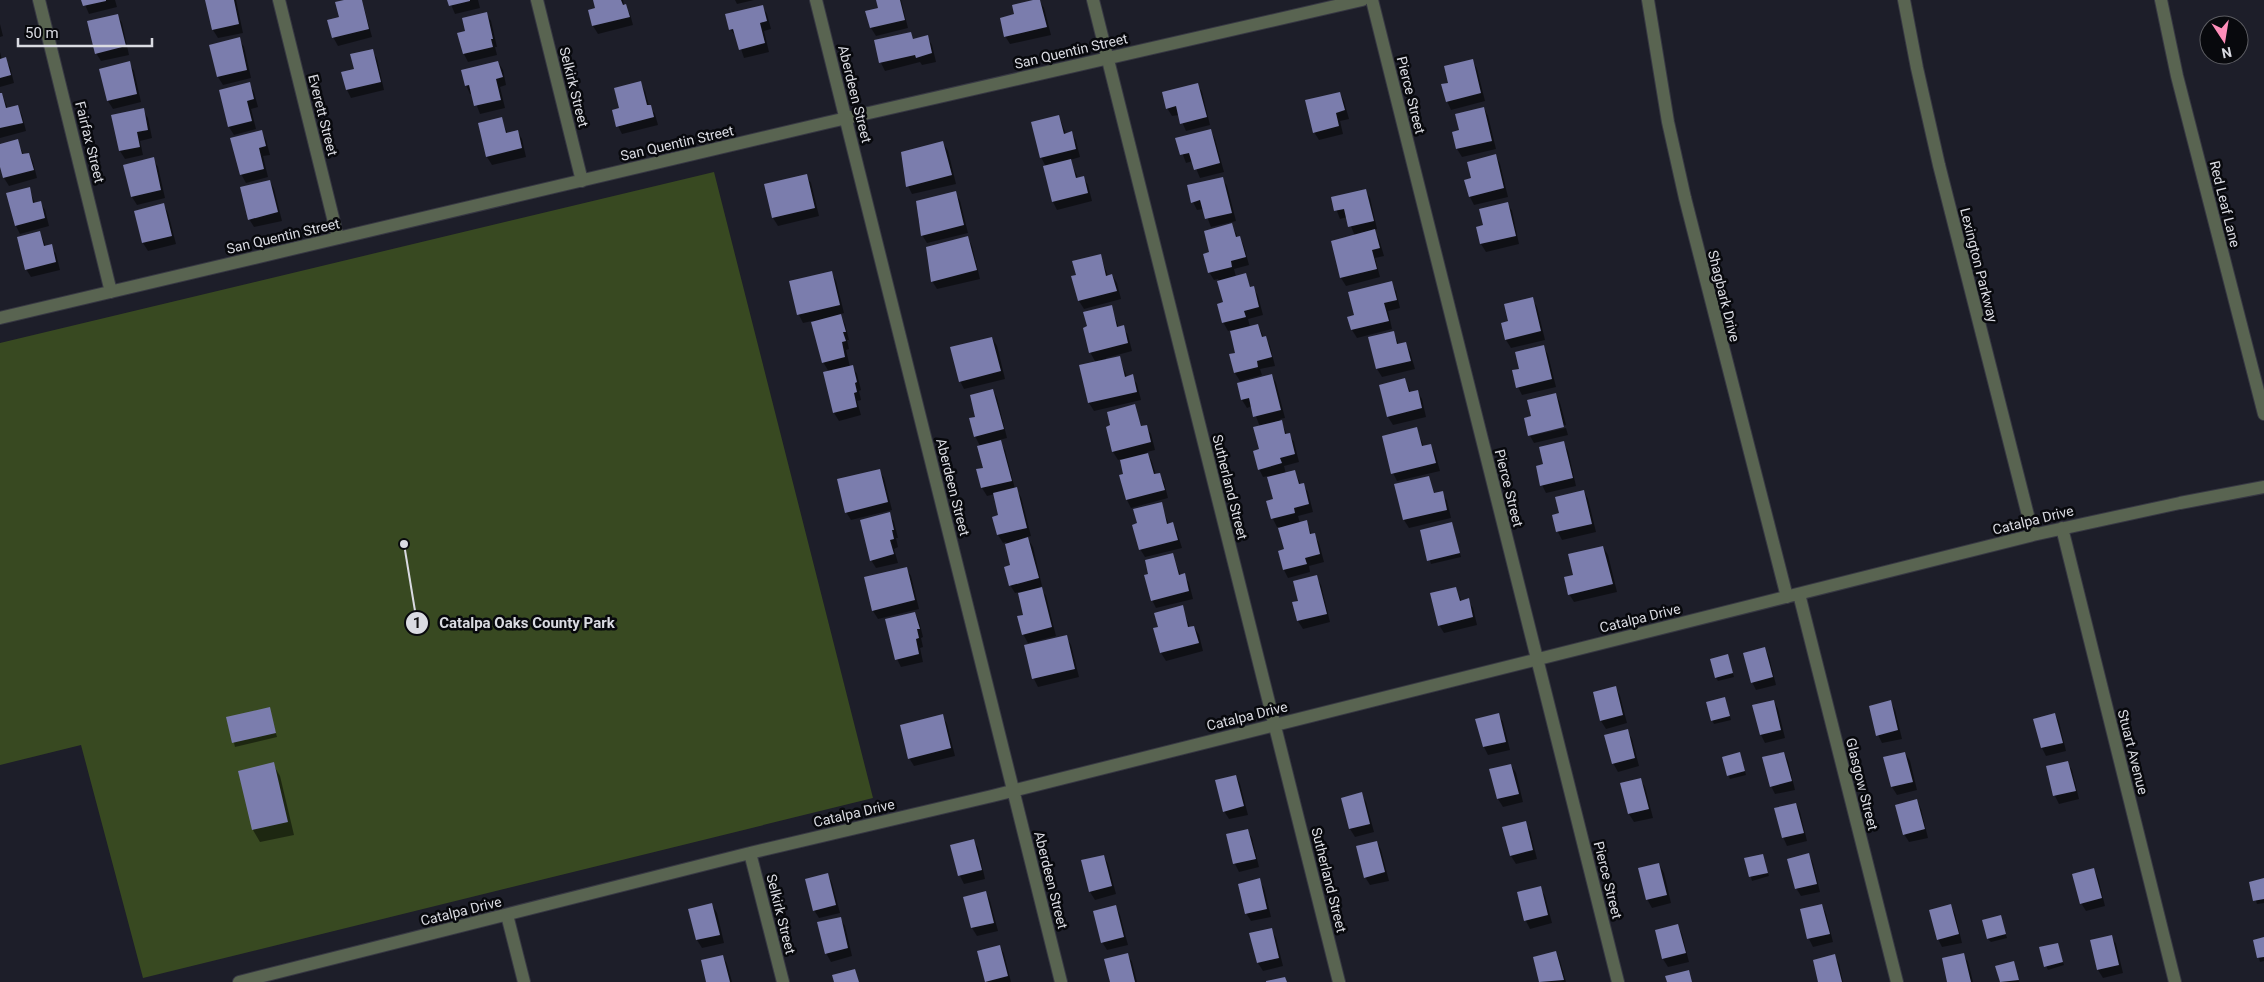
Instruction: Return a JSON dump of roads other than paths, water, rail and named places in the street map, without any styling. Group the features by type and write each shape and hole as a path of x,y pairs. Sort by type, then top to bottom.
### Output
{"street":[{"name":"Fairfax Street","path":"39,0 111,292"},
{"name":"Everett Street","path":"279,0 338,238"},
{"name":"Selkirk Street","path":"537,0 582,181"},
{"name":"Aberdeen Street","path":"816,0 1061,982"},
{"name":"Sutherland Street","path":"1093,0 1339,982"},
{"name":"San Quentin Street","path":"0,318 1362,0"},
{"name":"Pierce Street","path":"1372,0 1618,982"},
{"name":"Shagbark Drive","path":"1648,0 1668,122 1685,198 1786,597"},
{"name":"Lexington Parkway","path":"1904,0 1933,140 2033,535"},
{"name":"Red Leaf Lane","path":"2161,0 2180,86 2264,414"},
{"name":"Catalpa Drive","path":"239,982 281,977 507,914 1537,660 2033,535 2264,487"},
{"name":"Stuart Avenue","path":"2062,528 2175,982"},
{"name":"Glasgow Street","path":"1799,594 1897,982"},
{"name":"Selkirk Street","path":"750,853 783,982"},
{"path":"507,914 524,982"}],"place":[{"name":"Catalpa Oaks County Park","path":"404,544"}]}
